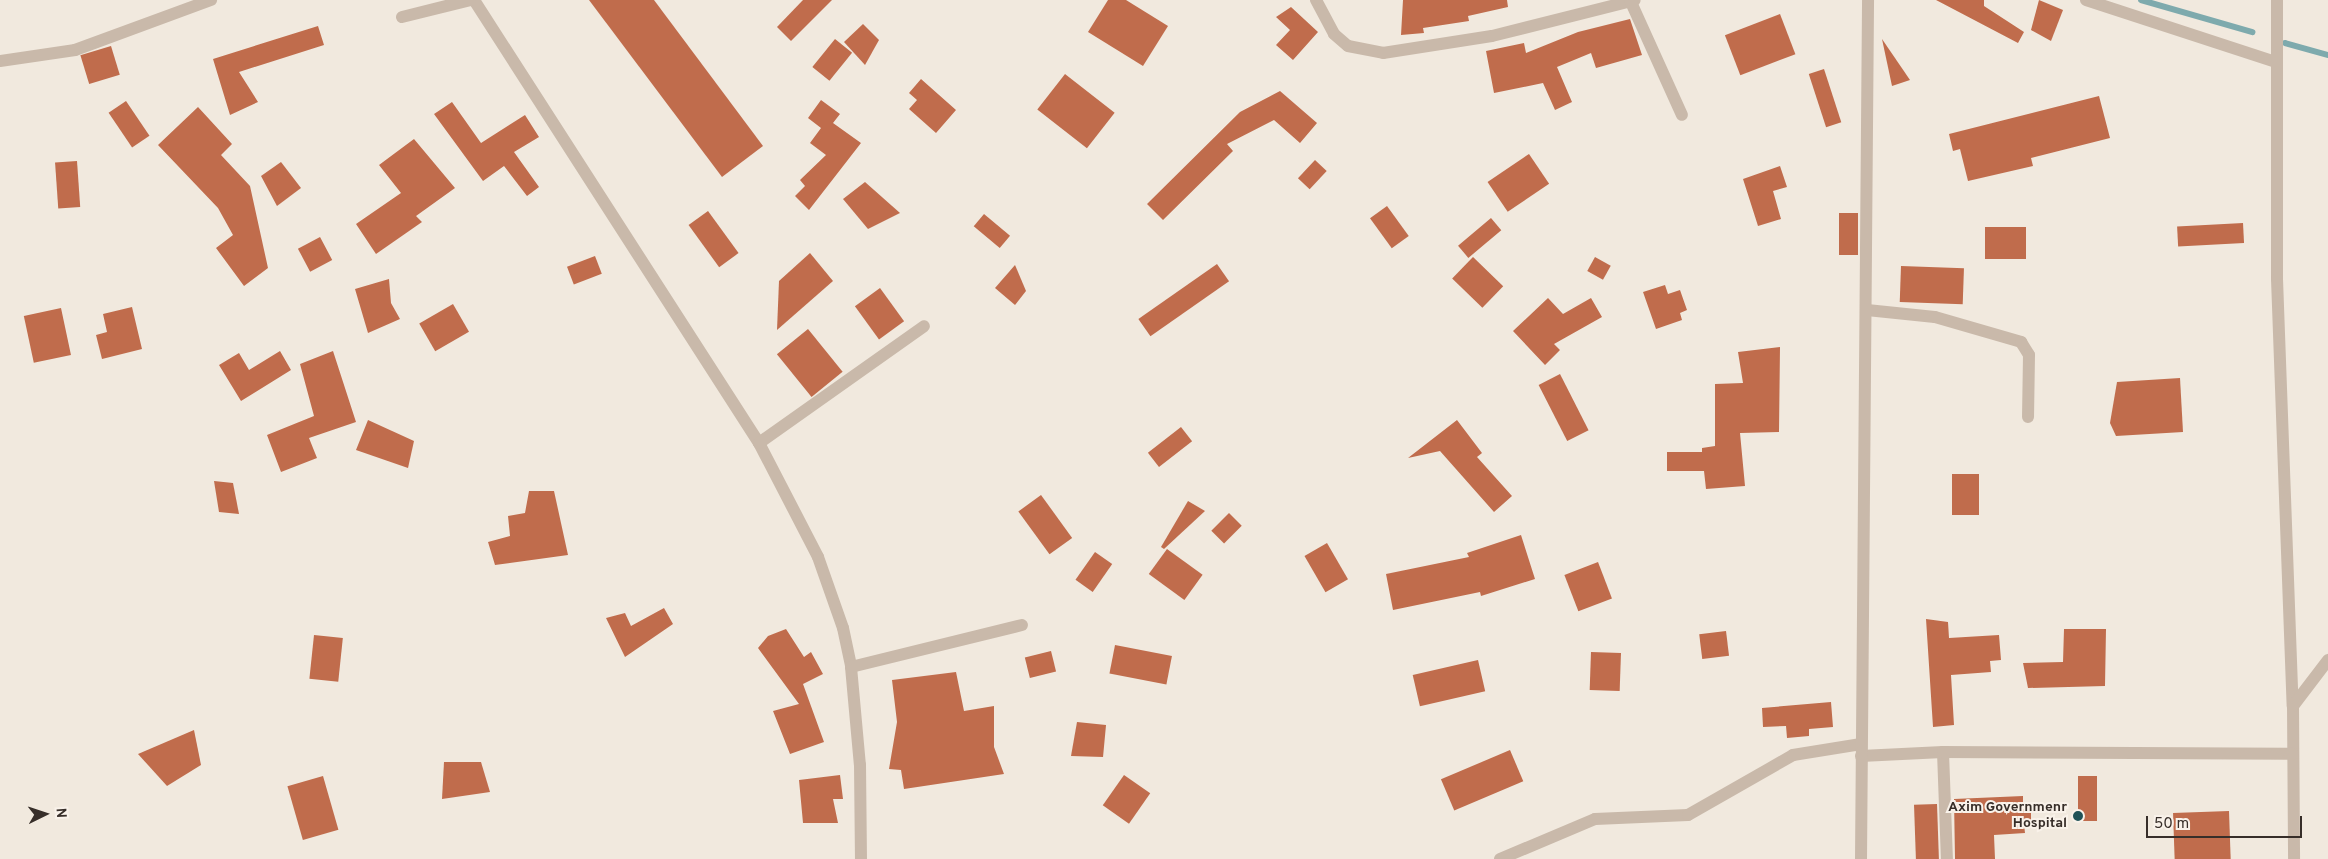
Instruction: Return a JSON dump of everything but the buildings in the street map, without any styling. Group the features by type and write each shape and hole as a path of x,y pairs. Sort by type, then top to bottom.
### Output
{"street":[{"path":"0,62 74,50 211,0"},
{"path":"402,17 470,0"},
{"path":"474,0 759,443 818,558 843,628 851,667 860,765 861,859"},
{"path":"1316,0 1334,34 1348,46 1383,53 1492,36 1632,1 1682,115"},
{"path":"1861,859 1867,310 1868,0"},
{"path":"2086,0 2276,62"},
{"path":"2277,0 2278,289 2294,706 2294,859"},
{"path":"1867,310 1935,317 2021,342 2030,355 2028,417"},
{"path":"759,443 924,326"},
{"path":"851,667 1022,625"},
{"path":"2294,706 2328,660"},
{"path":"1500,859 1595,818 1688,815 1793,755 1861,750 2293,754"},
{"path":"1943,752 1947,859"}],"waterway":[{"path":"2141,0 2252,32"},
{"path":"2285,43 2328,55"}],"place":[{"name":"Axim Governmenr Hospital","path":"2078,816"}]}
